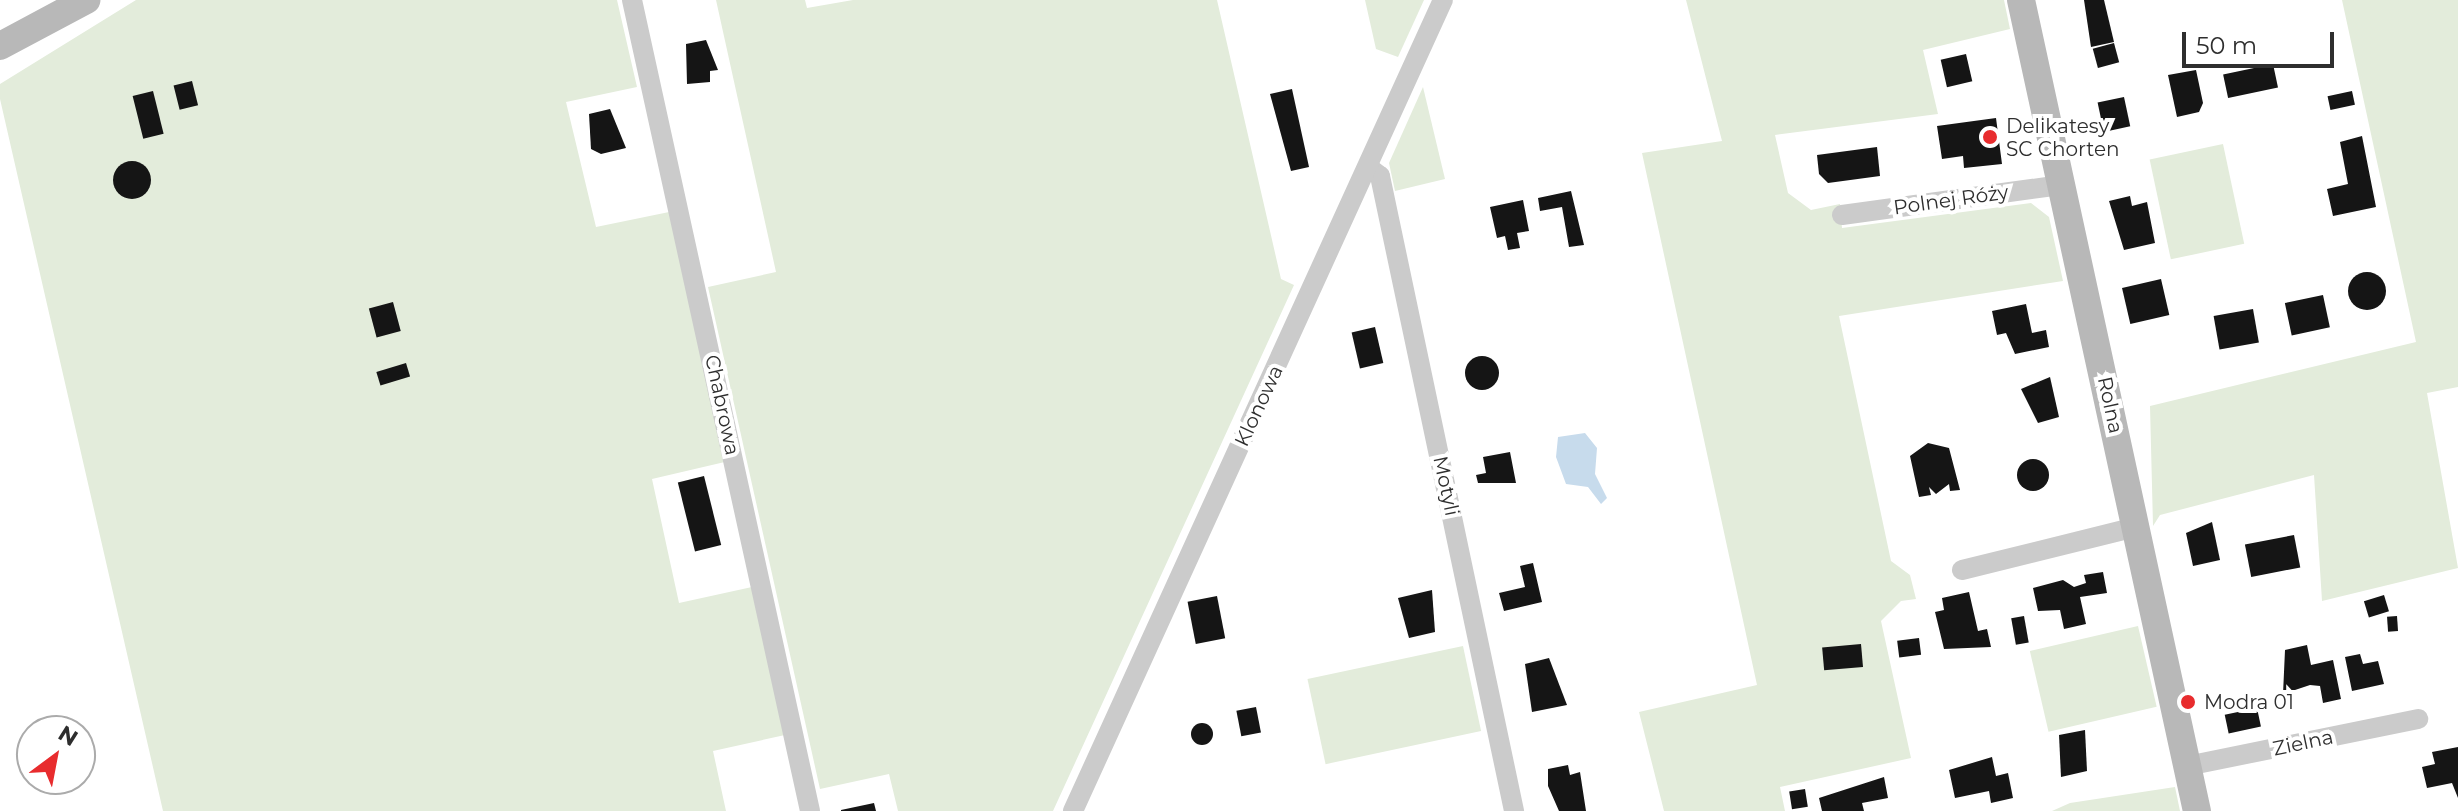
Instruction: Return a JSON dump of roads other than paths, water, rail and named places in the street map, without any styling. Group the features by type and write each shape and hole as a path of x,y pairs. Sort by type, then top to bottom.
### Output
{"street":[{"path":"0,46 86,0"},
{"name":"Chabrowa","path":"632,0 810,811"},
{"name":"Klonowa","path":"1073,811 1443,0"},
{"name":"Rolna","path":"2021,0 2197,811"},
{"name":"Motyli","path":"1368,167 1380,176 1514,811"},
{"name":"Polnej Róży","path":"1842,215 2061,185"},
{"path":"1962,570 2136,527"},
{"name":"Zielna","path":"2187,766 2418,719"}],"water":[{"path":"1585,433 1597,448 1595,474 1607,498 1601,504 1588,487 1566,484 1556,457 1558,437"}],"place":[{"name":"Delikatesy SC Chorten","path":"1990,137"},
{"name":"Modra 01","path":"2188,702"}]}
